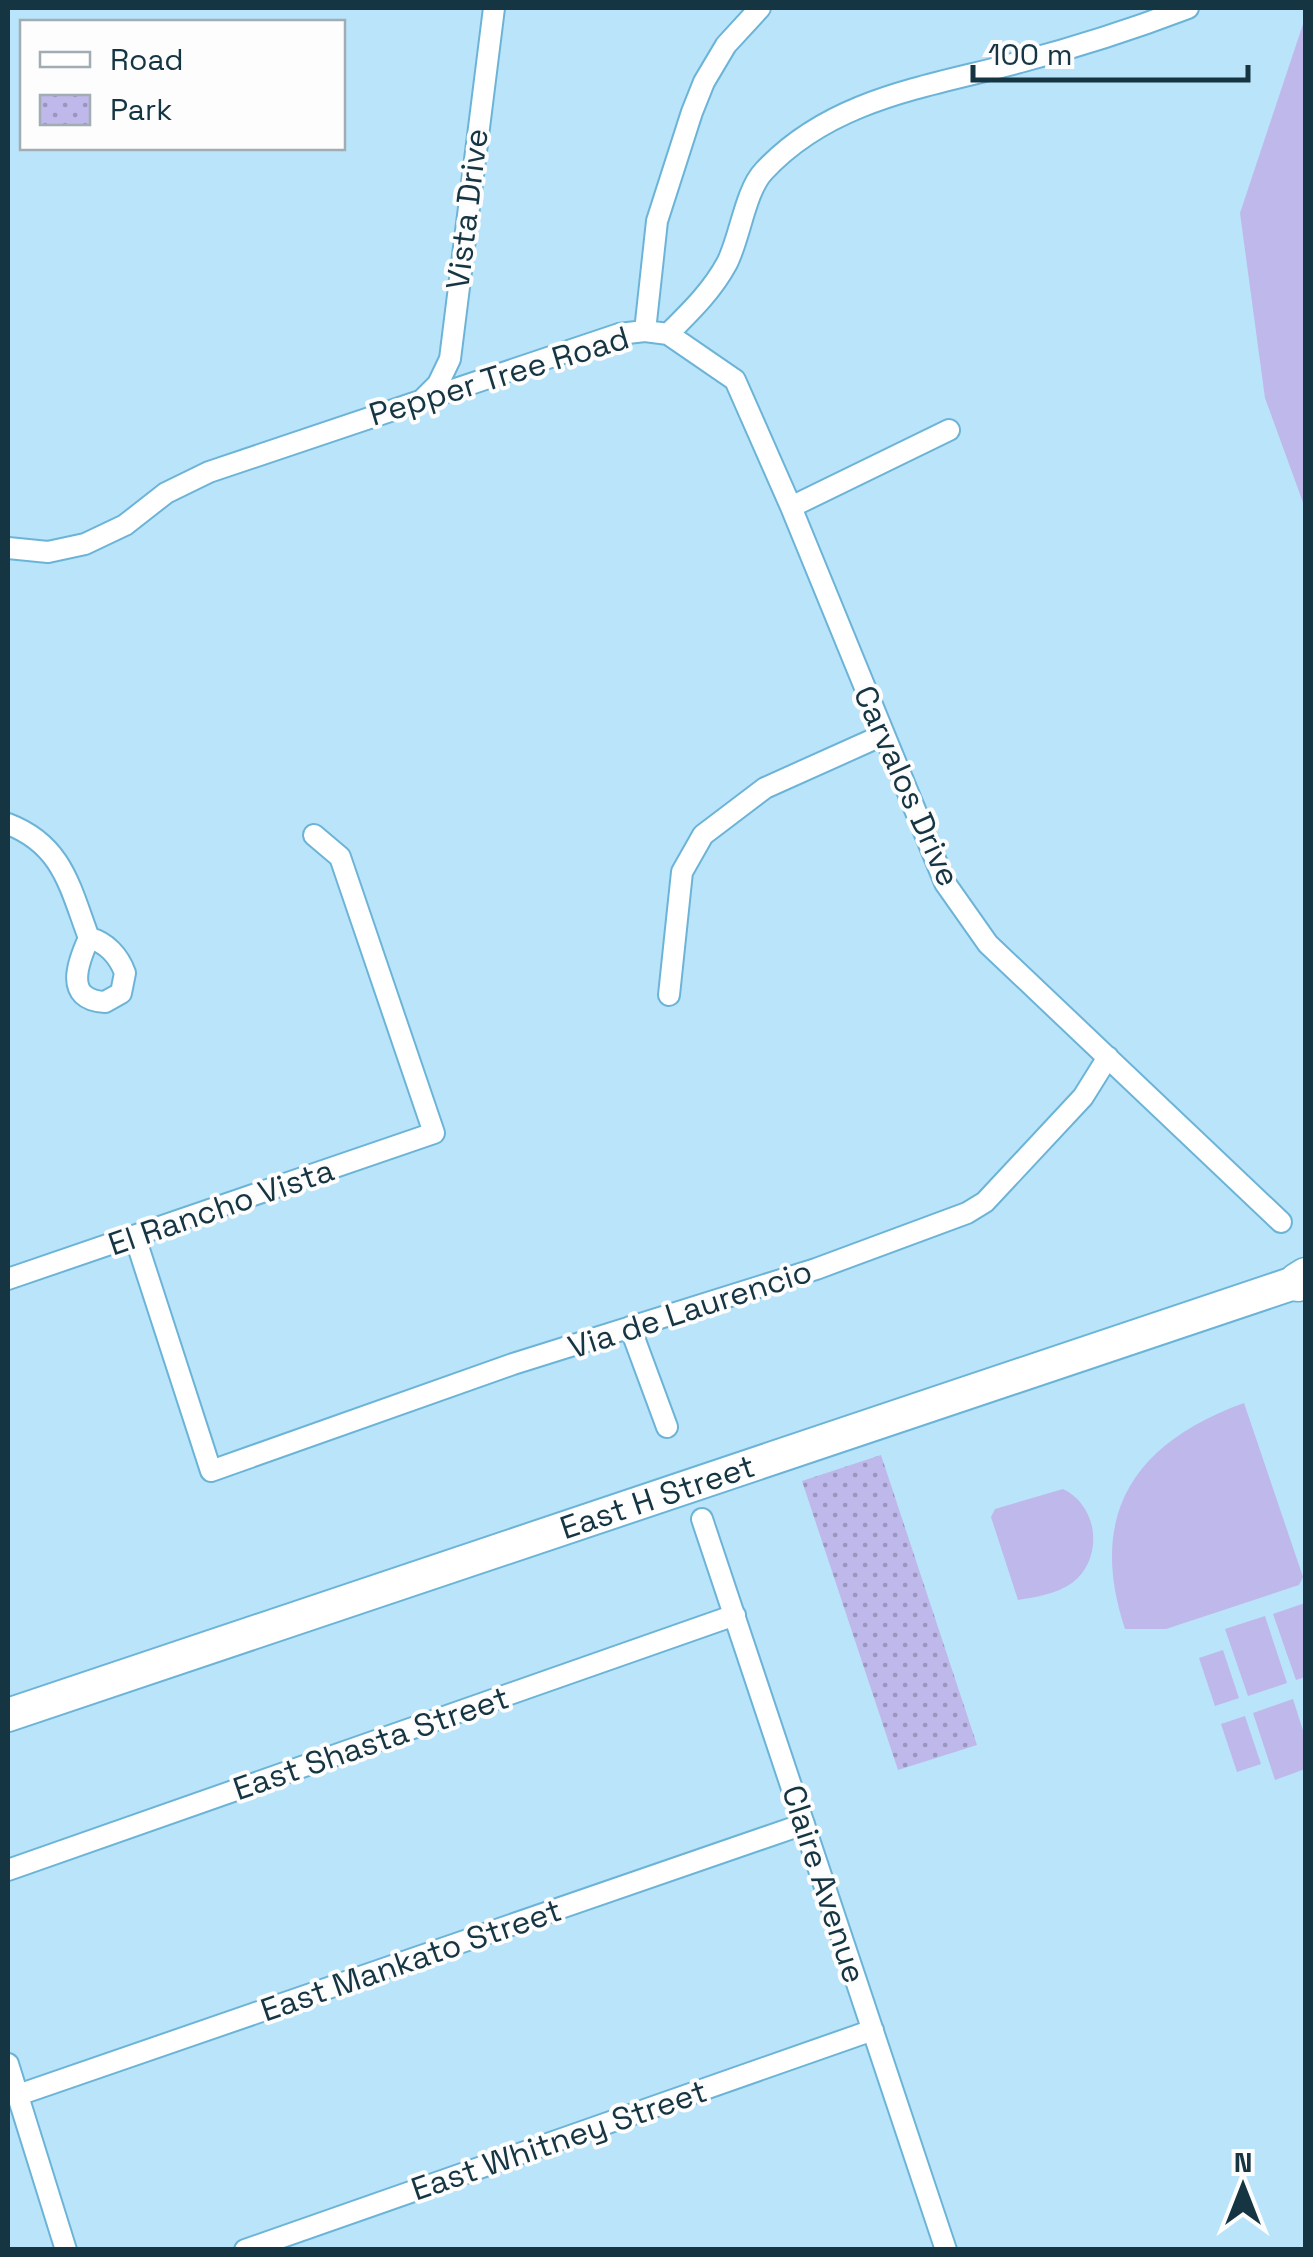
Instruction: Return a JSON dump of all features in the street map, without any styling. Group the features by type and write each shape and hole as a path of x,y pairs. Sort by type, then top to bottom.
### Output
{"main road":[{"name":"East H Street","path":"8,1715 1303,1279"}],"street":[{"name":"Vista Drive","path":"420,401 438,384 450,359 494,8"},
{"path":"645,331 656,221 692,112 726,45 760,8"},
{"name":"Pepper Tree Road","path":"8,548 48,552 85,544 126,524 166,493 209,472 619,334 668,334 707,294 727,262 760,175 814,128 866,103 1051,54 1188,8"},
{"name":"Carvalos Drive","path":"668,334 734,380 946,883 988,944 1281,1222"},
{"path":"790,507 949,430"},
{"path":"669,995 682,872 703,836 765,788 883,735"},
{"path":"8,824 29,834 55,855 90,938"},
{"name":"El Rancho Vista","path":"8,1279 434,1133 340,858 314,835"},
{"name":"Via de Laurencio","path":"135,1237 212,1471 513,1364 816,1269 967,1213 986,1202 1083,1097 1108,1057"},
{"path":"630,1327 667,1427"},
{"name":"Claire Avenue","path":"702,1519 946,2250"},
{"name":"East Shasta Street","path":"8,1870 734,1616"},
{"name":"East Mankato Street","path":"18,2095 804,1824"},
{"name":"East Whitney Street","path":"244,2250 873,2030"},
{"path":"8,2064 66,2250"}],"green space":[{"path":"1305,18 1305,508 1265,398 1240,213"},
{"path":"1244,1403 1303,1577 1299,1585 1166,1629 1125,1629 1115,1588 1112,1551 1117,1518 1129,1488 1148,1462 1174,1439 1206,1419"},
{"path":"881,1455 977,1745 898,1770 802,1481"},
{"path":"1063,1489 1084,1507 1090,1520 1093,1547 1089,1561 1066,1587 1018,1600 991,1517 995,1509"},
{"path":"1305,1603 1305,1677 1296,1680 1273,1614"},
{"path":"1265,1616 1287,1683 1248,1696 1225,1629"},
{"path":"1223,1650 1239,1698 1215,1706 1199,1658"},
{"path":"1293,1699 1305,1737 1305,1769 1275,1780 1253,1713"},
{"path":"1245,1716 1261,1764 1237,1772 1221,1724"}]}
